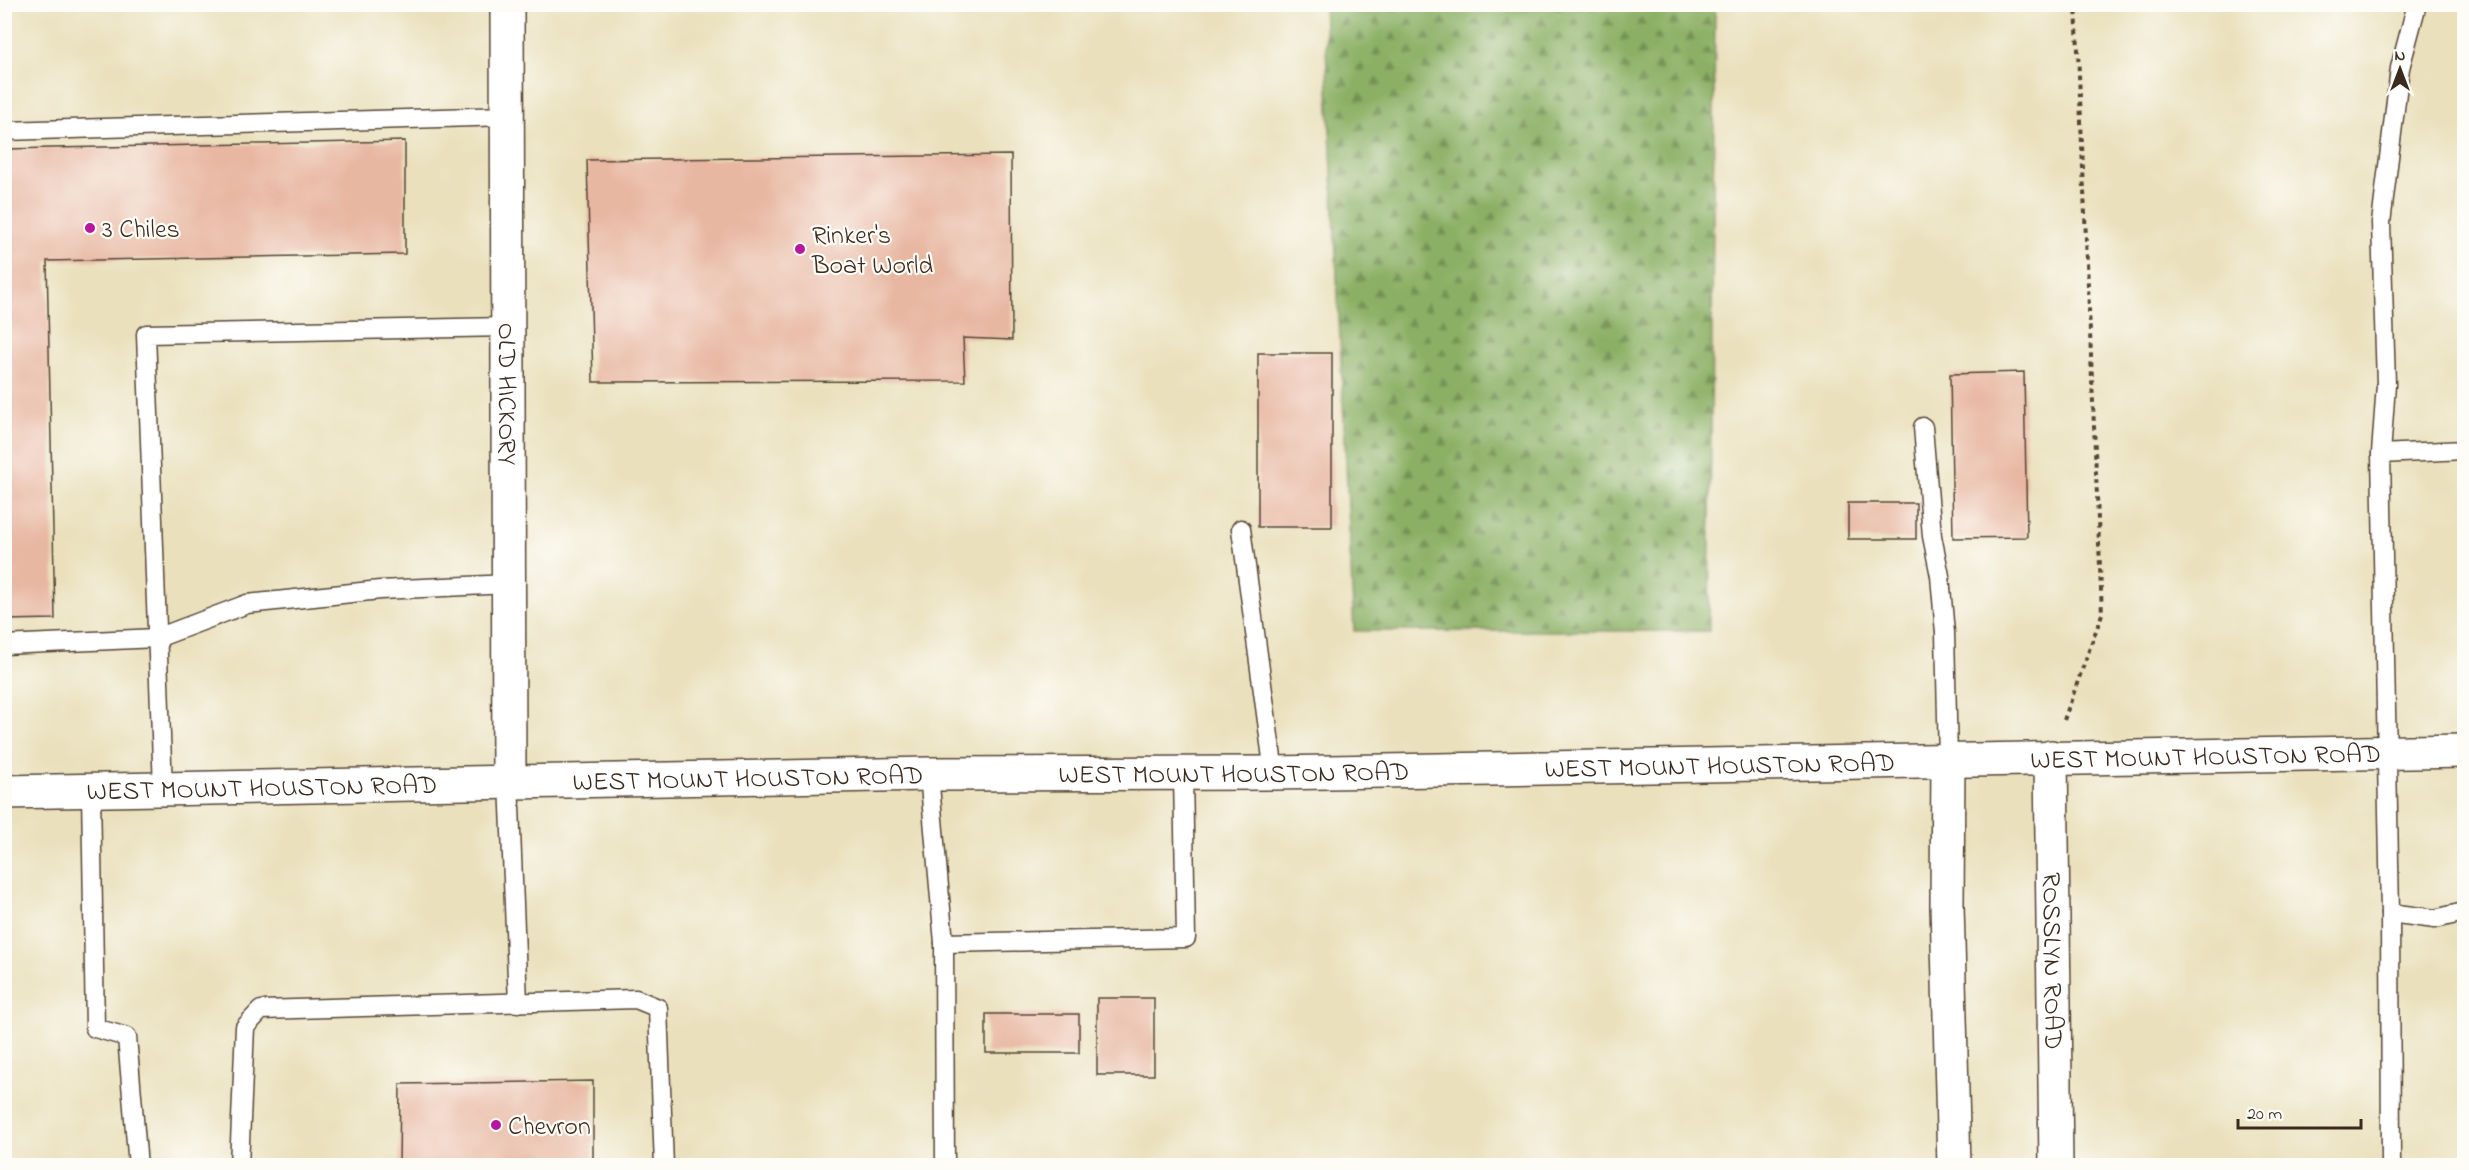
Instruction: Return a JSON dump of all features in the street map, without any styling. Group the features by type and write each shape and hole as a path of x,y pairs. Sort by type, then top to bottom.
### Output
{"main road":[{"name":"OLD HICKORY","path":"507,4 509,782"},
{"name":"WEST MOUNT HOUSTON ROAD","path":"4,792 929,774 1274,773 2464,751"},
{"name":"ROSSLYN ROAD","path":"2051,757 2056,1166"},
{"path":"1948,759 1947,905 1954,1166"}],"lane":[{"path":"2391,1166 2390,913 2381,454 2386,384 2381,223 2400,68 2417,4"},
{"path":"4,131 508,116"},
{"path":"163,789 146,334 508,327"},
{"path":"1923,427 1932,536 1940,576 1946,633 1948,759"},
{"path":"2381,454 2464,450"},
{"path":"1241,529 1274,773"},
{"path":"4,645 157,638 247,604 380,590 509,584"},
{"path":"929,774 944,943 945,1166"},
{"path":"944,943 1186,938 1183,774"},
{"path":"509,782 518,1004"},
{"path":"91,791 95,1028 127,1037 138,1166"},
{"path":"2390,913 2435,919 2464,912"},
{"path":"239,1166 245,1027 261,1010 636,999 658,1008 664,1166"}],"path":[{"path":"2051,757 2102,614 2076,4"}],"green space":[{"path":"1324,5 1715,5 1709,631 1354,631"}],"building":[{"path":"405,141 405,254 47,261 55,619 4,620 4,149"},
{"name":"Rinker's Boat World","path":"1011,155 1012,340 963,338 965,381 593,382 587,160"},
{"path":"1258,353 1332,353 1332,527 1258,527"},
{"path":"2024,372 2027,537 1953,538 1950,374"},
{"path":"1848,503 1916,503 1916,539 1848,539"},
{"path":"1097,998 1154,998 1154,1075 1097,1075"},
{"path":"986,1014 1079,1014 1079,1053 986,1053"},
{"name":"Chevron","path":"593,1081 593,1166 399,1166 400,1084"}],"place":[{"name":"3 Chiles","path":"90,228"},
{"name":"Rinker's Boat World","path":"800,249"},
{"name":"Chevron","path":"496,1125"}]}
